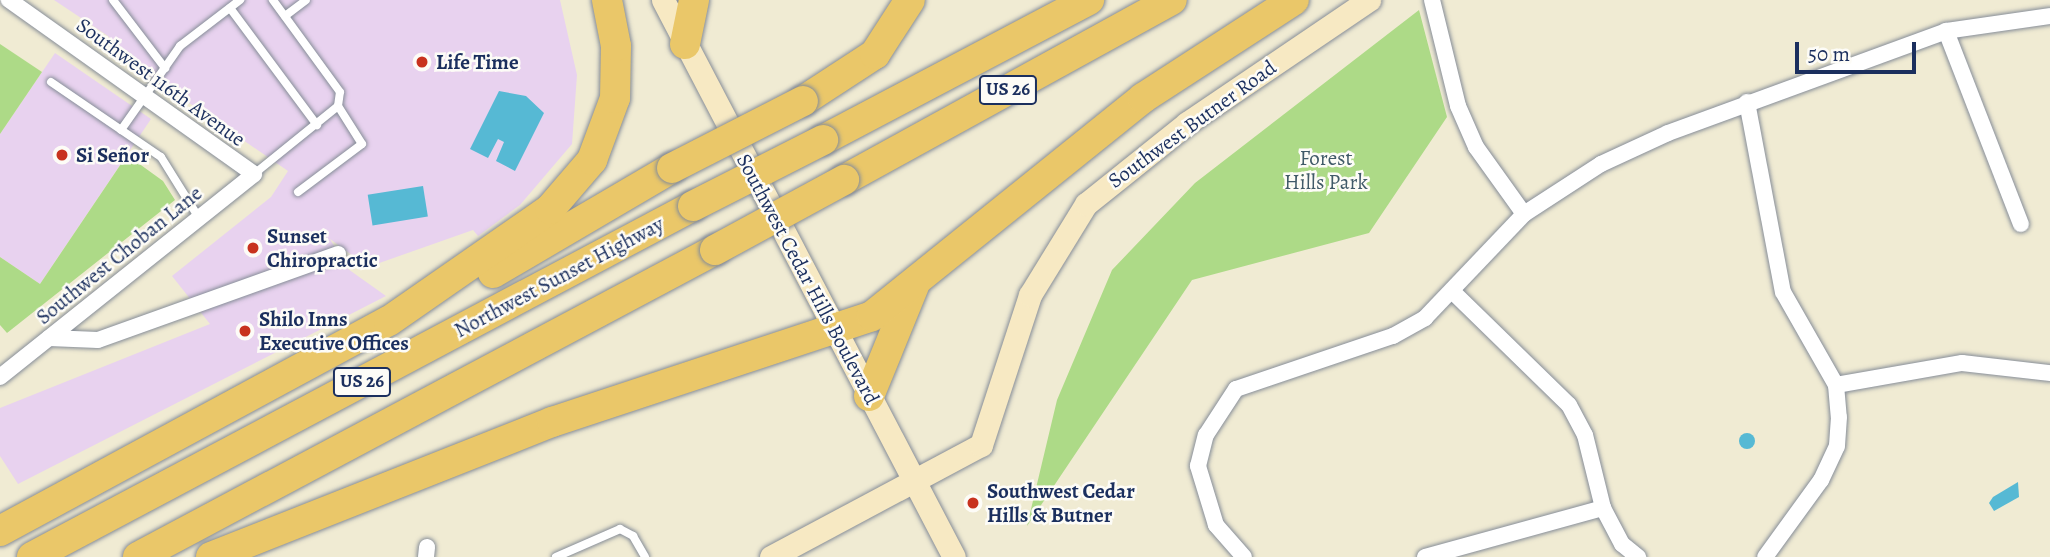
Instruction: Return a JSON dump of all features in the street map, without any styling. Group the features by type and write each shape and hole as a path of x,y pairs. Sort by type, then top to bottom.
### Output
{"highway":[{"path":"0,531 389,321 550,209 592,160 615,98 616,46 607,0"},
{"path":"685,44 694,0"},
{"path":"389,321 441,303 673,168 803,101 875,54 911,0"},
{"name":"Northwest Sunset Highway","path":"32,557 693,206 823,140 1061,10 1088,0"},
{"name":"US 26","path":"138,557 715,250 1172,0"},
{"path":"211,557 552,422 872,316 1143,98 1294,0"},
{"path":"869,396 916,281"}],"street":[{"name":"Southwest 116th Avenue","path":"9,0 254,174"},
{"name":"Southwest Cedar Hills Boulevard","path":"663,0 954,557"},
{"name":"Southwest Butner Road","path":"771,557 914,483 985,440 1031,295 1086,204 1187,124 1369,0"},
{"path":"1432,0 1458,106 1476,147 1524,214"},
{"path":"1244,557 1216,525 1198,466 1222,405 1257,379 1393,336 1424,318 1524,214 1601,164 1747,102 1946,31 2050,16"},
{"path":"1946,31 2021,224"},
{"path":"1747,102 1783,292 1836,385 1837,446 1821,480 1765,557"},
{"name":"Southwest Choban Lane","path":"3,368 49,338 254,174"},
{"path":"49,338 98,340 338,254"},
{"path":"1452,291 1569,405 1585,435 1603,508 1622,544 1638,557"},
{"path":"1836,385 1888,371 1962,363 2050,373"},
{"path":"1425,557 1603,508"}],"lane":[{"path":"113,0 165,68"},
{"path":"121,130 180,46 240,0"},
{"path":"254,174 338,106 340,92 273,0"},
{"path":"285,16 306,0"},
{"path":"230,8 317,125"},
{"path":"51,82 162,157 199,218"},
{"path":"298,192 362,144 338,106"},
{"path":"556,557 620,529 633,536 645,557"}],"shaded area":[{"path":"54,0 560,0 577,75 572,144 520,205 478,236 473,230 368,267 330,239 348,269 386,296 18,484 0,456 0,408 210,324 172,276 271,197 288,171 131,63 108,36"},
{"path":"55,53 151,119 40,284 0,257 0,134"}],"green space":[{"name":"Forest Hills Park","path":"1419,10 1447,117 1369,233 1192,280 1027,526 1057,400 1112,270 1195,183"},
{"path":"0,44 42,72 0,134"},
{"path":"127,155 163,181 175,200 7,333 0,325 0,257 40,284"}],"water":[{"path":"499,91 526,96 544,113 515,171 496,161 504,142 498,139 488,158 470,149"},
{"path":"423,186 428,217 373,225 368,195"},
{"path":"1744,433 1750,433 1755,441 1753,447 1744,449 1739,444 1739,438"},
{"path":"2018,482 2019,497 1994,511 1989,503 1993,497"}],"place":[{"name":"Life Time","path":"422,62"},
{"name":"Si Señor","path":"62,155"},
{"name":"Sunset Chiropractic","path":"253,248"},
{"name":"Shilo Inns Executive Offices","path":"245,331"},
{"name":"Southwest Cedar Hills & Butner","path":"973,503"}]}
